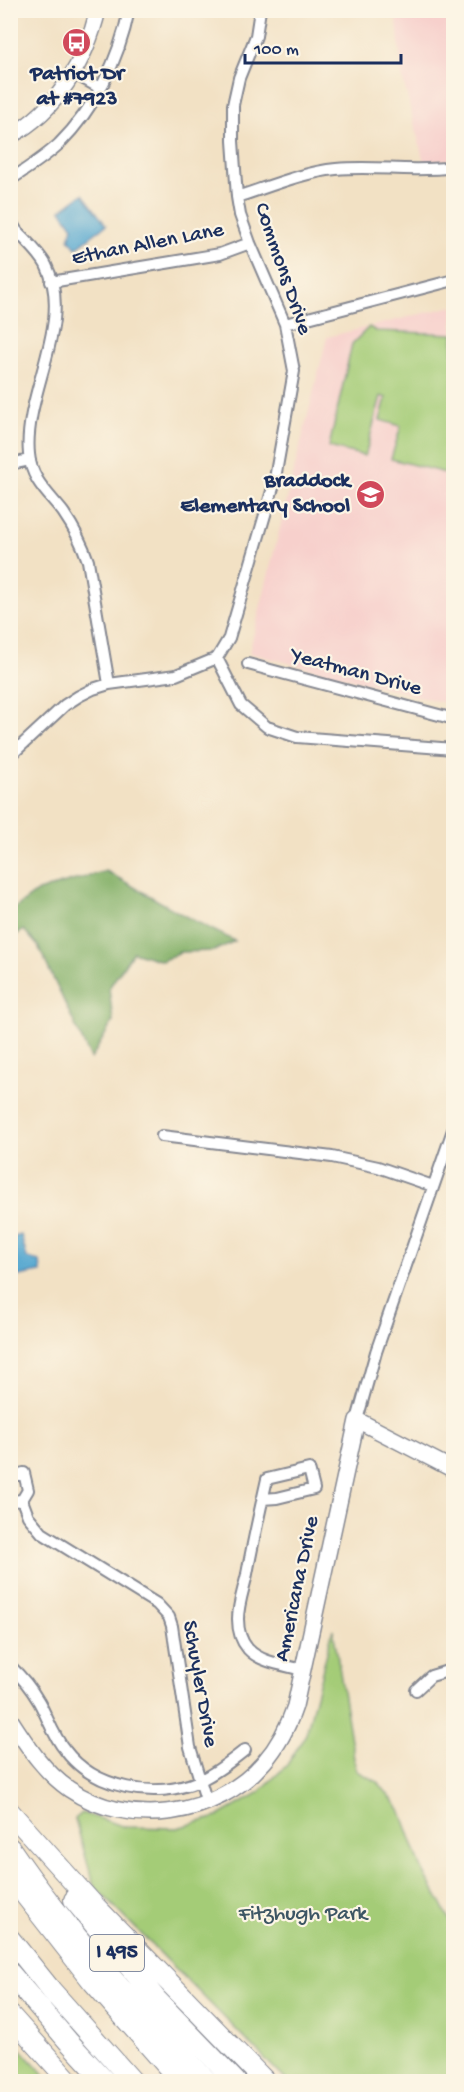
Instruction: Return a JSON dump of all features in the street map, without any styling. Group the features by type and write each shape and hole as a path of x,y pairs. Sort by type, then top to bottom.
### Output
{"highway":[{"name":"I 495","path":"10,1813 55,1877 108,1944 157,2000 236,2082"},
{"path":"10,1813 115,1927 266,2082"},
{"name":"I 495","path":"10,1848 102,1967 208,2082"},
{"path":"10,1876 93,1982 182,2082"},
{"path":"10,1899 71,1977 164,2082"},
{"path":"10,1939 51,1990 133,2082"},
{"path":"10,1973 106,2082"},
{"path":"10,2015 70,2082"}],"street":[{"path":"10,136 34,120 73,73 84,55 98,10"},
{"path":"10,180 57,146 72,130 100,88 115,60 129,10"},
{"name":"Commons Drive","path":"217,658 229,638 276,475 294,370 285,324 250,243 240,214 237,196 233,105 239,78 255,36 260,10"},
{"path":"73,73 100,88"},
{"path":"237,196 338,169 405,170 453,166"},
{"path":"10,220 13,229 41,258 51,282 54,308 53,326 31,420 30,460 37,479 66,517 84,549 109,684"},
{"name":"Ethan Allen Lane","path":"51,282 220,254 250,243"},
{"path":"285,324 453,280"},
{"path":"10,464 30,460"},
{"path":"10,756 65,705 93,689 109,684 176,675 217,658 241,705 267,727 281,733 297,737 453,749"},
{"name":"Yeatman Drive","path":"248,664 453,719"},
{"name":"Americana Drive","path":"10,1719 41,1764 62,1784 86,1799 122,1810 150,1813 176,1811 207,1803 245,1780 272,1753 290,1721 295,1706 357,1420 376,1352 453,1127"},
{"path":"162,1136 332,1157 378,1167 433,1186"},
{"path":"357,1420 453,1470"},
{"path":"262,1499 277,1498 314,1489 309,1469 267,1479 262,1499 238,1613 239,1633 254,1654 303,1670"},
{"path":"10,1476 24,1473 28,1490 22,1500 10,1501"},
{"name":"Schuyler Drive","path":"22,1500 28,1516 42,1533 158,1605 169,1617 190,1747 207,1803"},
{"path":"10,1666 25,1680 64,1750 85,1770 118,1785 156,1790 175,1788 199,1780 222,1768 245,1750"},
{"path":"416,1690 431,1676 453,1669"}],"shaded area":[{"path":"396,11 453,11 453,159 424,163 402,76"},
{"name":"Braddock Elementary School","path":"453,306 453,705 249,653 327,337"}],"green space":[{"path":"369,327 376,331 453,334 453,475 391,459 401,426 380,420 386,398 381,396 365,456 329,447 352,344"},
{"path":"106,871 185,916 235,941 214,951 180,952 162,961 133,952 109,988 113,1021 91,1059 38,946 24,930 11,938 11,911 38,891"},
{"name":"Fitzhugh Park","path":"333,1629 356,1771 378,1782 400,1809 421,1867 453,1925 454,2056 450,2058 453,2081 287,2081 94,1886 75,1819 82,1813 126,1827 177,1828 217,1817 257,1794 287,1765 306,1734"},
{"path":"10,2037 50,2081 11,2081"}],"water":[{"path":"83,194 106,225 76,248 69,239 73,227 61,210"},
{"path":"21,1235 27,1258 40,1261 41,1272 14,1277 11,1263 11,1238"}],"place":[{"name":"Patriot Dr at #7923","path":"77,43"},
{"name":"Braddock Elementary School","path":"371,495"}]}
